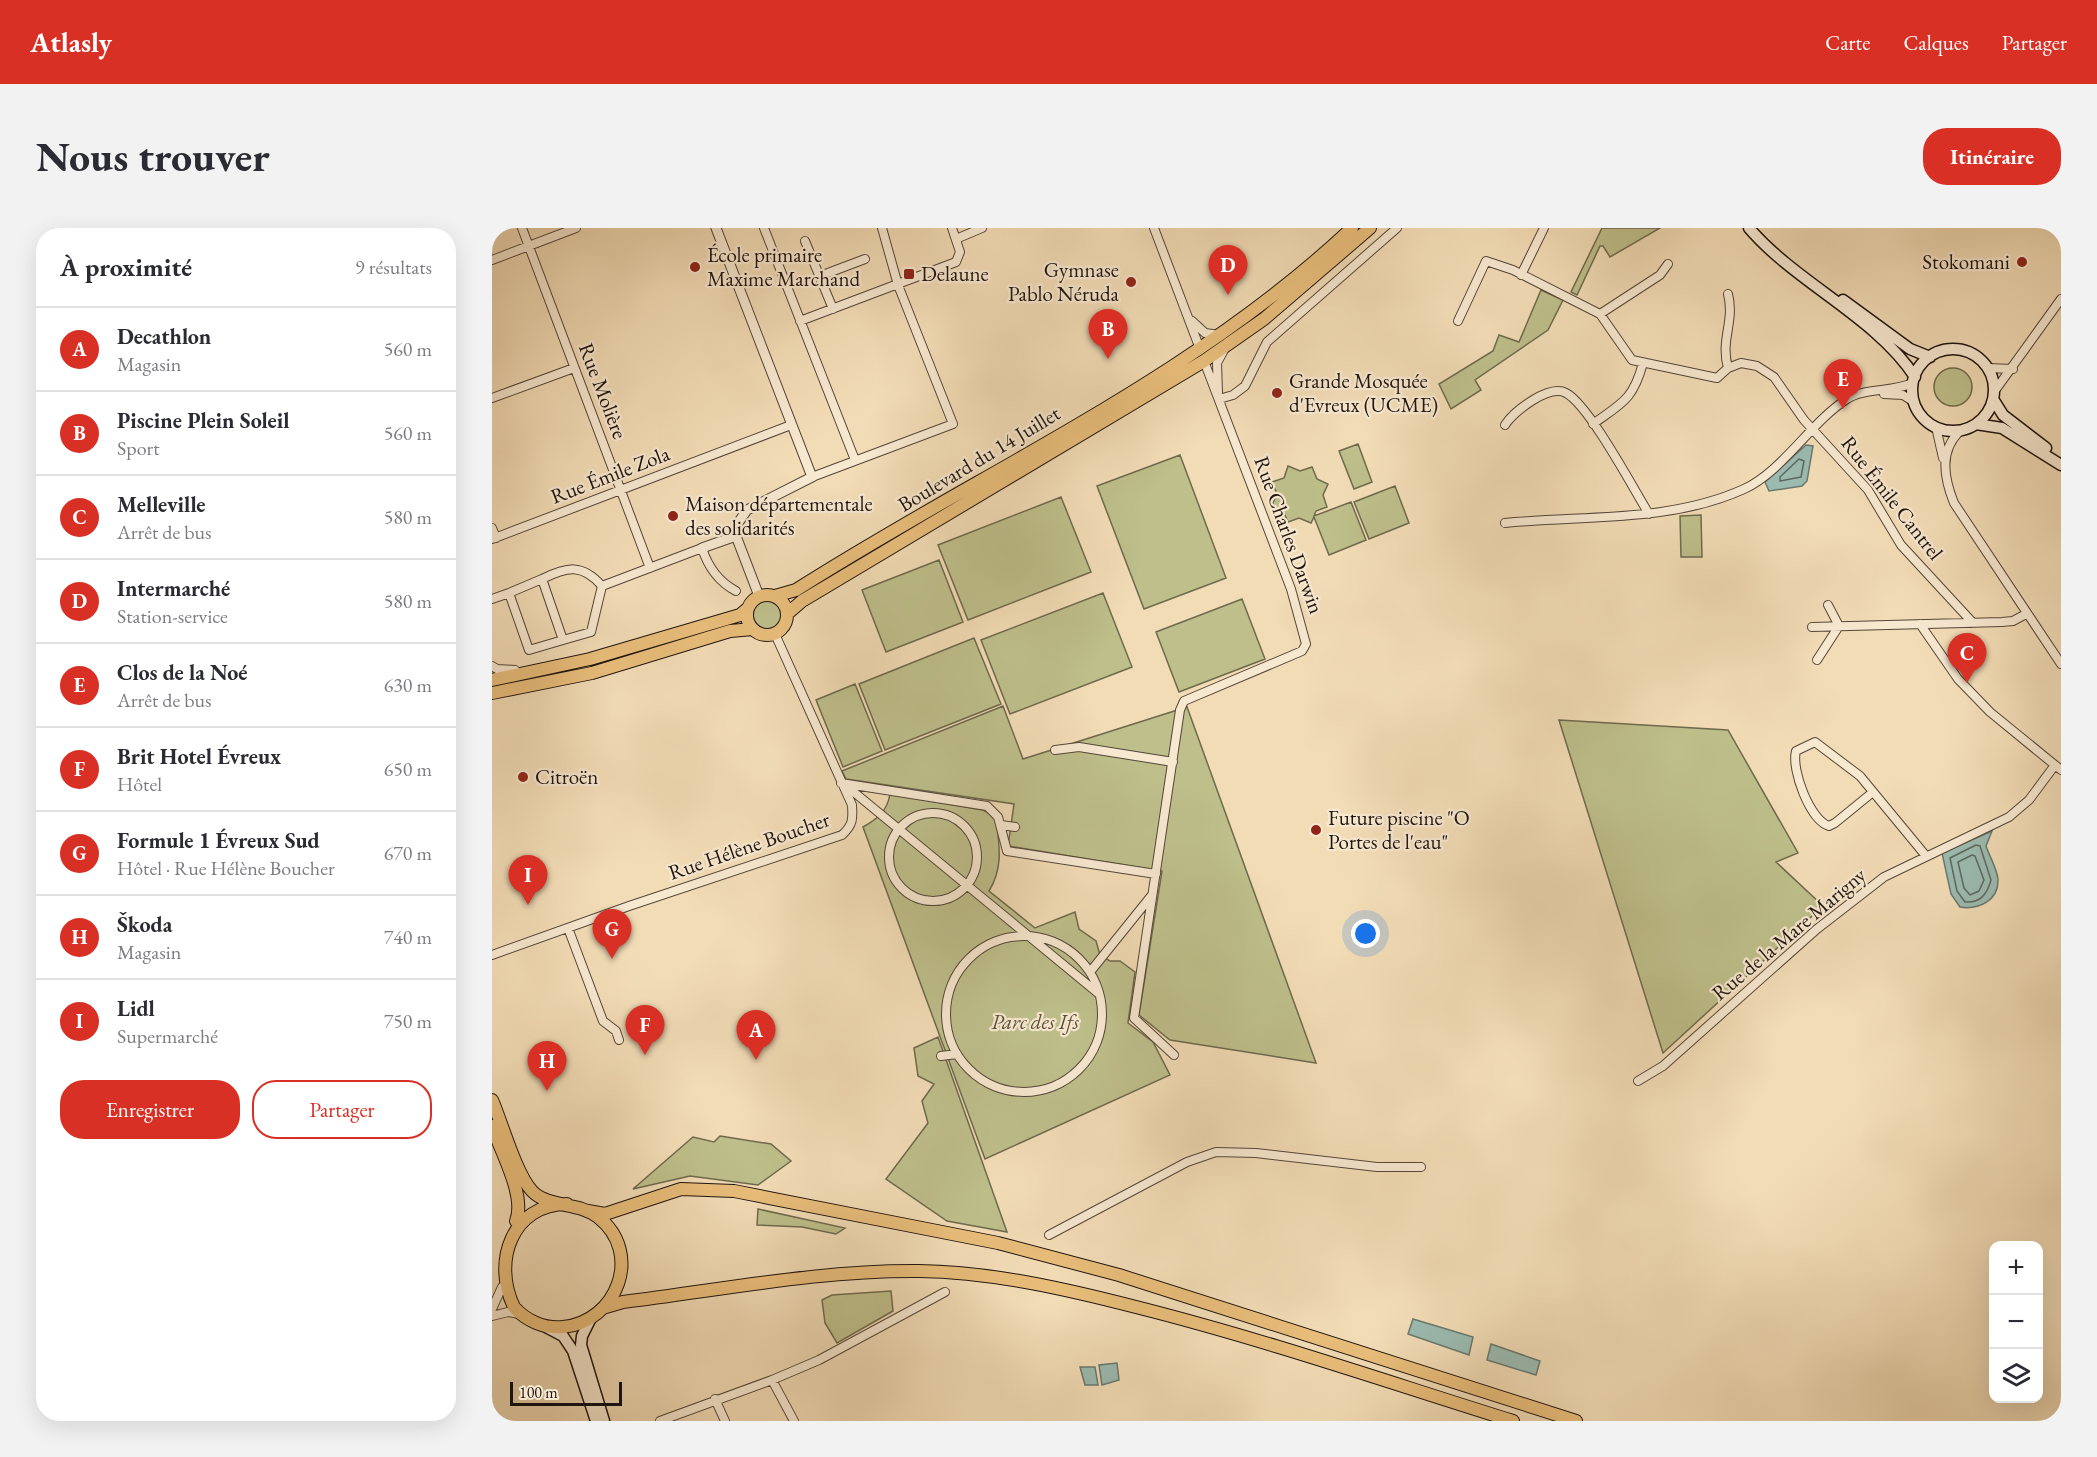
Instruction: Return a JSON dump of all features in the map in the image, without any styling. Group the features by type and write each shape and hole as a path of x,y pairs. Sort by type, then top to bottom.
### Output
{"main road":[{"name":"Boulevard du 14 Juillet","path":"1224,340 1352,228"},
{"name":"Boulevard du 14 Juillet","path":"759,596 775,596 796,590 1224,340 1296,293 1370,228"},
{"path":"1749,228 1785,262 1889,346 1905,362 1914,380 1914,402 1921,416 1936,427 1960,431 1976,424 1987,413 1993,396"},
{"path":"1755,228 1884,332 1910,349 1930,357"},
{"path":"1914,380 1930,357 1946,351 1959,350 1978,358 1988,368 1993,396 2010,421 2061,459"},
{"name":"Boulevard du 14 Juillet","path":"775,634 784,627 787,614 802,601 1198,355"},
{"path":"1976,424 2002,428 2061,465"},
{"path":"492,680 628,650 740,615 759,596"},
{"path":"775,596 787,614"},
{"path":"747,609 753,629"},
{"path":"492,693 592,673 730,631 753,629 766,636 775,634"},
{"path":"492,1100 532,1192 548,1201 605,1214 651,1197 681,1190 734,1191 998,1243 1109,1272 1576,1421"},
{"path":"492,1126 520,1203 515,1223 504,1239 498,1258 502,1287 506,1297 521,1314 563,1336 568,1343 596,1421"},
{"path":"515,1223 539,1208 567,1204"},
{"path":"540,1324 557,1328 574,1326 590,1320 606,1307 619,1286 621,1255 608,1226 588,1211"},
{"path":"606,1307 623,1302 863,1273 921,1271 979,1276 1091,1295 1179,1317 1513,1421"},
{"path":"590,1320 582,1336 581,1345 604,1421"}],"street":[{"name":"Rue Molière","path":"522,228 650,568"},
{"path":"492,260 576,228"},
{"path":"716,228 812,477"},
{"path":"764,228 855,460"},
{"path":"759,596 736,536 738,524 747,510 812,477 952,424 898,285 882,228"},
{"path":"800,321 956,262 960,252 952,228"},
{"path":"956,239 982,228"},
{"path":"1154,228 1194,323 1198,355 1218,397"},
{"path":"1218,397 1233,395 1245,386 1267,342 1397,228"},
{"path":"1521,275 1544,228"},
{"path":"806,241 833,309"},
{"path":"820,276 865,259"},
{"path":"1458,321 1486,261 1521,275 1600,314 1632,360 1643,363 1637,386 1627,399 1593,424"},
{"path":"1600,314 1660,275 1668,264"},
{"path":"1728,294 1732,309 1723,350 1728,368"},
{"path":"1993,396 2061,299"},
{"path":"1194,323 1205,333 1224,340 1218,358 1218,397"},
{"name":"Rue Émile Cantrel","path":"1643,363 1717,378 1728,368 1741,363 1767,370 1813,430 1868,490 1901,545 1973,622"},
{"path":"492,398 574,368"},
{"path":"1988,368 2013,369"},
{"path":"1505,523 1649,514 1693,505 1744,489 1757,481 1847,398 1903,388 1914,380"},
{"path":"1505,425 1514,411 1551,392 1564,392 1575,399 1593,424 1649,514"},
{"path":"1870,393 1903,395 1914,402"},
{"name":"Rue Charles Darwin","path":"1174,1055 1134,1018 1180,710 1184,701 1302,651 1306,644 1305,633 1291,590 1218,397"},
{"name":"Rue Émile Zola","path":"494,539 791,426"},
{"path":"1936,427 1954,503 2061,664"},
{"path":"1945,466 1947,445 1960,431"},
{"path":"492,528 494,539"},
{"path":"602,585 736,536"},
{"path":"702,549 705,559 723,584 736,591"},
{"path":"492,599 563,569 584,570 592,573 602,585"},
{"path":"542,579 563,640"},
{"path":"509,593 529,650 591,632 602,585"},
{"path":"1828,605 1839,626"},
{"path":"1812,627 2013,621 2026,614"},
{"path":"1920,624 1958,679 1990,712 2058,767"},
{"path":"1817,660 1839,626"},
{"name":"Rue Hélène Boucher","path":"492,956 842,835 854,821 852,805 775,634"},
{"path":"492,666 508,671 543,670"},
{"path":"1873,792 1835,823 1829,826 1821,824 1809,807 1793,761 1796,751 1815,742 1860,776 1926,856"},
{"path":"1054,750 1079,747 1173,762"},
{"name":"Rue de la Mare Marigny","path":"1638,1081 1663,1066 1817,929 1884,877 2009,817 2029,800 2058,767"},
{"path":"842,783 980,804 994,811 1001,825 1003,845 1007,851 1156,874"},
{"path":"842,783 1020,928 1026,936 1100,994"},
{"path":"934,812 953,817 962,823 974,838 977,848 976,867 967,885 949,898 938,900 915,897 905,891 897,882 889,861 893,838 899,829 915,817 934,812"},
{"path":"1001,825 1015,827"},
{"path":"1090,972 1153,893"},
{"path":"568,928 603,1021 616,1031 619,1040"},
{"path":"1026,936 1045,939 1062,946 1090,972 1100,994 1103,1017 1094,1049 1082,1067 1054,1086 1021,1092 999,1088 979,1078 957,1054 951,1041 946,1014 947,1000 957,975 975,954 999,940 1026,936"},
{"path":"941,1056 957,1054"},
{"path":"1049,1235 1187,1162 1216,1152 1256,1153 1377,1167 1420,1167"},
{"path":"492,1309 502,1287"},
{"path":"660,1421 772,1380 819,1360 945,1292"},
{"path":"492,1316 508,1312 521,1314"},
{"path":"772,1380 794,1421"},
{"path":"715,1399 725,1421"}],"green space":[{"path":"1602,228 1660,228 1610,257 1603,246 1600,246 1577,295 1571,292"},
{"path":"1541,290 1563,300 1548,330 1475,380 1481,390 1451,409 1439,384 1493,351 1499,335 1519,342"},
{"path":"1953,368 1967,373 1972,387 1967,401 1953,406 1939,401 1934,387 1939,373"},
{"path":"1358,444 1372,482 1354,489 1339,451"},
{"path":"1180,455 1226,578 1144,609 1097,486"},
{"path":"1288,466 1300,471 1312,467 1317,479 1328,484 1323,495 1327,507 1316,511 1314,516 1351,502 1366,540 1329,555 1314,517 1311,523 1299,518 1288,522 1283,511 1272,505 1277,494 1272,482 1284,478"},
{"path":"1395,486 1409,523 1369,539 1354,502"},
{"path":"1061,497 1091,572 968,620 938,545"},
{"path":"1701,515 1702,557 1681,557 1680,516"},
{"path":"939,560 963,622 886,652 862,590"},
{"path":"1103,593 1132,667 1010,714 981,640"},
{"path":"768,599 779,603 783,614 779,625 768,629 757,625 753,614 757,603"},
{"path":"1242,599 1265,659 1179,692 1156,632"},
{"path":"974,638 1001,704 885,750 859,684"},
{"path":"855,684 882,751 843,767 816,700"},
{"path":"1003,706 1023,759 1187,707 1316,1063 1170,1040 1139,1015 1162,871 1008,846 1014,804 846,779 842,771"},
{"path":"1559,720 1728,730 1798,853 1776,862 1823,906 1663,1053"},
{"name":"Parc des Ifs","path":"890,794 983,810 996,817 999,864 989,891 1035,928 1075,912 1079,929 1096,941 1100,955 1110,961 1120,961 1135,972 1128,1023 1153,1042 1170,1075 985,1159 863,827 881,814"},
{"path":"938,1037 1007,1232 947,1221 886,1179 928,1123 922,1101 934,1084 918,1076 914,1048"},
{"path":"720,1136 771,1144 791,1161 758,1185 690,1176 633,1189 693,1137 714,1142"},
{"path":"758,1209 845,1228 836,1234 802,1227 757,1225"},
{"path":"891,1291 893,1311 837,1343 825,1323 822,1300 832,1295"}],"water":[{"path":"1806,445 1813,446 1807,481 1802,486 1769,491 1765,482"},
{"path":"1992,831 1986,846 1998,879 1995,893 1980,905 1960,907 1951,894 1942,853"},
{"path":"1413,1319 1473,1337 1469,1355 1408,1334"},
{"path":"1491,1344 1540,1361 1536,1375 1487,1360"},
{"path":"1117,1363 1119,1380 1102,1385 1099,1365"},
{"path":"1080,1367 1095,1367 1098,1385 1085,1385"}],"place":[{"name":"Stokomani","path":"2022,262"},
{"name":"École primaire Maxime Marchand","path":"695,267"},
{"name":"Delaune","path":"909,274"},
{"name":"Gymnase Pablo Néruda","path":"1131,282"},
{"name":"Intermarché","path":"1228,295"},
{"name":"Piscine Plein Soleil","path":"1108,359"},
{"name":"Grande Mosquée d'Evreux (UCME)","path":"1277,393"},
{"name":"Clos de la Noé","path":"1843,409"},
{"name":"Maison départementale des solidarités","path":"673,516"},
{"name":"Melleville","path":"1967,683"},
{"name":"Citroën","path":"523,777"},
{"name":"Future piscine \"O Portes de l'eau\"","path":"1316,830"},
{"name":"Lidl","path":"528,905"},
{"name":"Formule 1 Évreux Sud","path":"612,959"},
{"name":"Brit Hotel Évreux","path":"645,1055"},
{"name":"Decathlon","path":"756,1060"},
{"name":"Škoda","path":"547,1091"}]}
